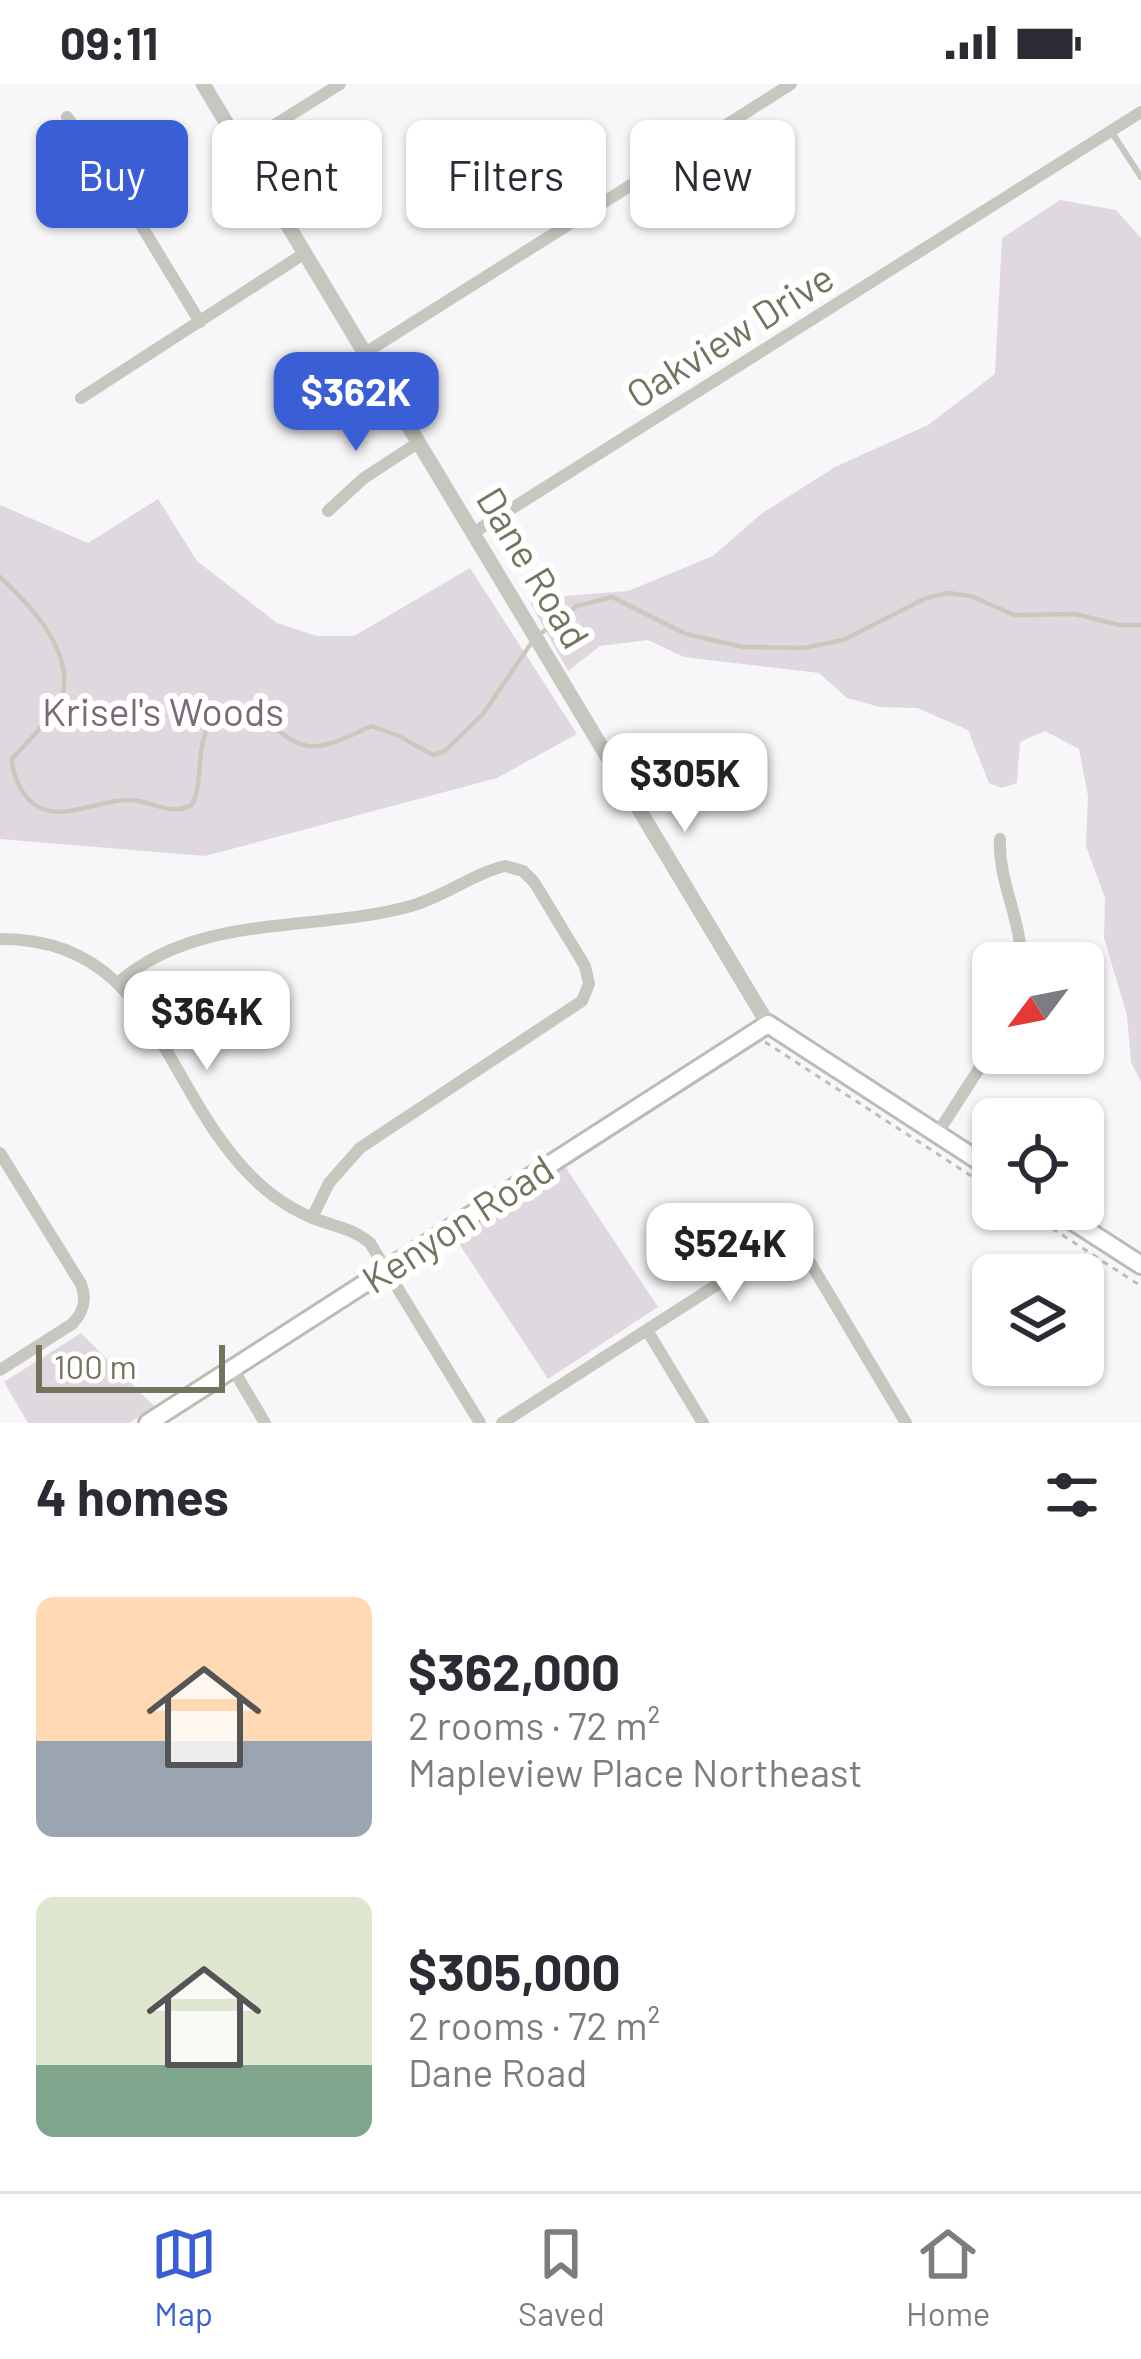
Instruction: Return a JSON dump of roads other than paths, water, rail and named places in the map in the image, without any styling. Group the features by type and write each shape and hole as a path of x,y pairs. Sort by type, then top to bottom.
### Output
{"main road":[{"path":"761,1029 972,1156"},
{"name":"Kenyon Road","path":"148,1423 761,1029"},
{"path":"1087,1230 1141,1265"}],"street":[{"name":"Dane Road","path":"203,84 225,120"},
{"path":"283,120 340,84"},
{"path":"365,353 791,84"},
{"name":"Oakview Drive","path":"473,533 1141,112"},
{"path":"67,117 134,212 200,322"},
{"name":"Dane Road","path":"290,228 557,672 761,1029"},
{"path":"81,398 305,253"},
{"path":"328,511 364,478 419,442"},
{"path":"1000,839 1002,880 1020,942"},
{"path":"119,982 160,952 206,936 411,906 505,866 523,871 534,882 588,974 582,1001 360,1148 329,1183 312,1218"},
{"path":"0,939 42,940 66,947 92,959 119,982 236,1160 273,1196 312,1218 361,1235 387,1269 480,1423"},
{"path":"938,1134 976,1074"},
{"path":"0,1153 81,1283 85,1298 72,1324 0,1370"},
{"path":"502,1423 771,1250 792,1249 811,1264 906,1423"},
{"path":"647,1330 703,1423"},
{"path":"232,1369 265,1423"}],"lane":[{"path":"1111,131 1141,177"}],"waterway":[{"path":"0,577 37,616 63,665 61,701 12,759 24,794 35,805 60,812 129,800 168,809 192,805 206,731 223,710 235,706 247,708 308,746 332,743 371,726 433,755 445,751 483,714 532,642"},
{"path":"540,634 577,606 612,597 686,634 743,647 803,648 843,640 926,598 948,593 971,596 1014,615 1075,614 1119,625 1141,625"}],"park label":[{"name":"Krisel's Woods","path":"163,712"}]}
